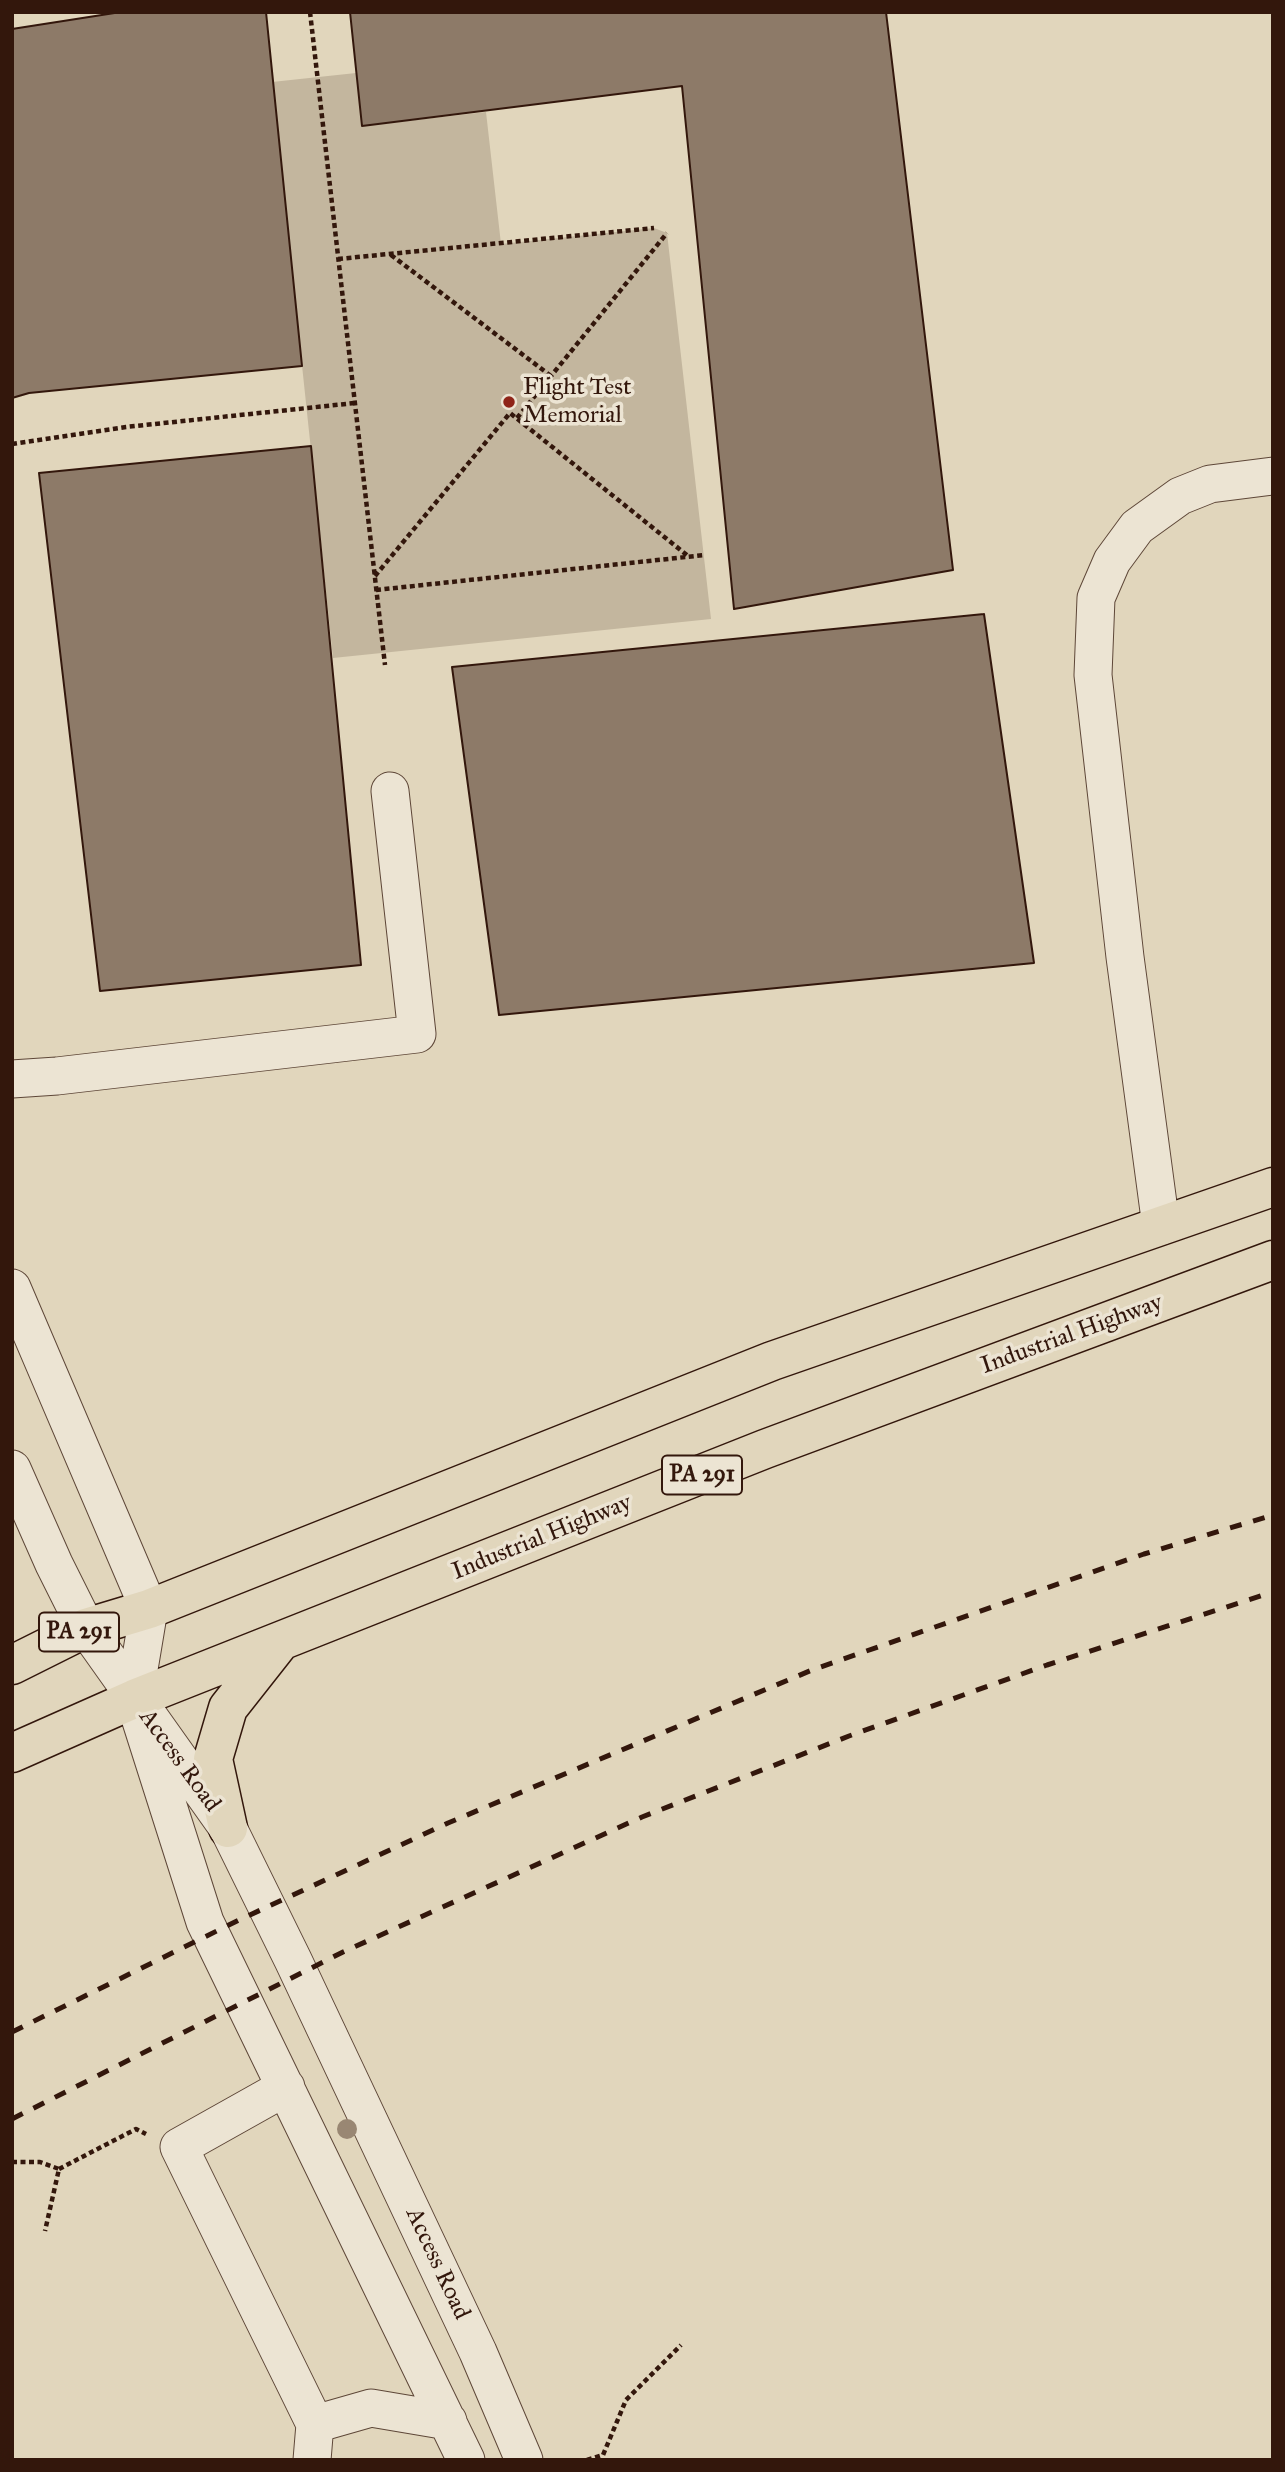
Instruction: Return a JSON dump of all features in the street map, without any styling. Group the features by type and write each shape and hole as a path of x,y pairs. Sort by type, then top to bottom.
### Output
{"main road":[{"name":"PA 291","path":"12,1665 86,1628 149,1609 772,1361 1273,1187"},
{"name":"Industrial Highway","path":"12,1753 134,1699 765,1450 1273,1260"},
{"path":"228,1828 213,1759 228,1708 280,1641"}],"lane":[{"path":"1161,1226 1125,957 1093,675 1096,598 1112,561 1137,527 1180,496 1210,484 1273,476"},
{"path":"12,1079 417,1034 390,791"},
{"path":"12,1288 149,1609 134,1699"},
{"path":"12,1469 86,1628 134,1699"},
{"name":"Access Road","path":"134,1699 228,1828 481,2359 524,2460"},
{"name":"Access Road","path":"134,1699 205,1922 466,2460"},
{"path":"286,2087 179,2147 314,2442 371,2409 448,2421"},
{"path":"429,2382 481,2359"}],"path":[{"path":"310,12 385,665"},
{"path":"338,260 654,228"},
{"path":"517,418 667,233"},
{"path":"391,254 551,376"},
{"path":"12,444 126,427 355,403"},
{"path":"375,577 510,413 688,556"},
{"path":"376,590 705,555"},
{"path":"12,2162 40,2162 58,2169 136,2129 179,2147"},
{"path":"45,2231 58,2169"},
{"path":"587,2460 603,2455 626,2400 681,2345"}],"shaded area":[{"path":"356,73 362,126 486,112 501,244 654,228 667,233 711,619 333,658 272,82"}],"building":[{"path":"121,12 266,12 302,366 29,393 12,398 12,29"},
{"path":"350,12 886,12 953,570 734,609 682,86 362,126"},
{"path":"311,446 361,965 100,991 39,473"},
{"path":"984,614 1034,963 499,1015 452,667"}],"railway":[{"path":"12,2032 239,1920 448,1823 812,1670 1144,1554 1273,1515"},
{"path":"12,2119 343,1952 642,1817 849,1736 1047,1665 1273,1592"}],"place":[{"name":"Flight Test Memorial","path":"509,402"}]}
